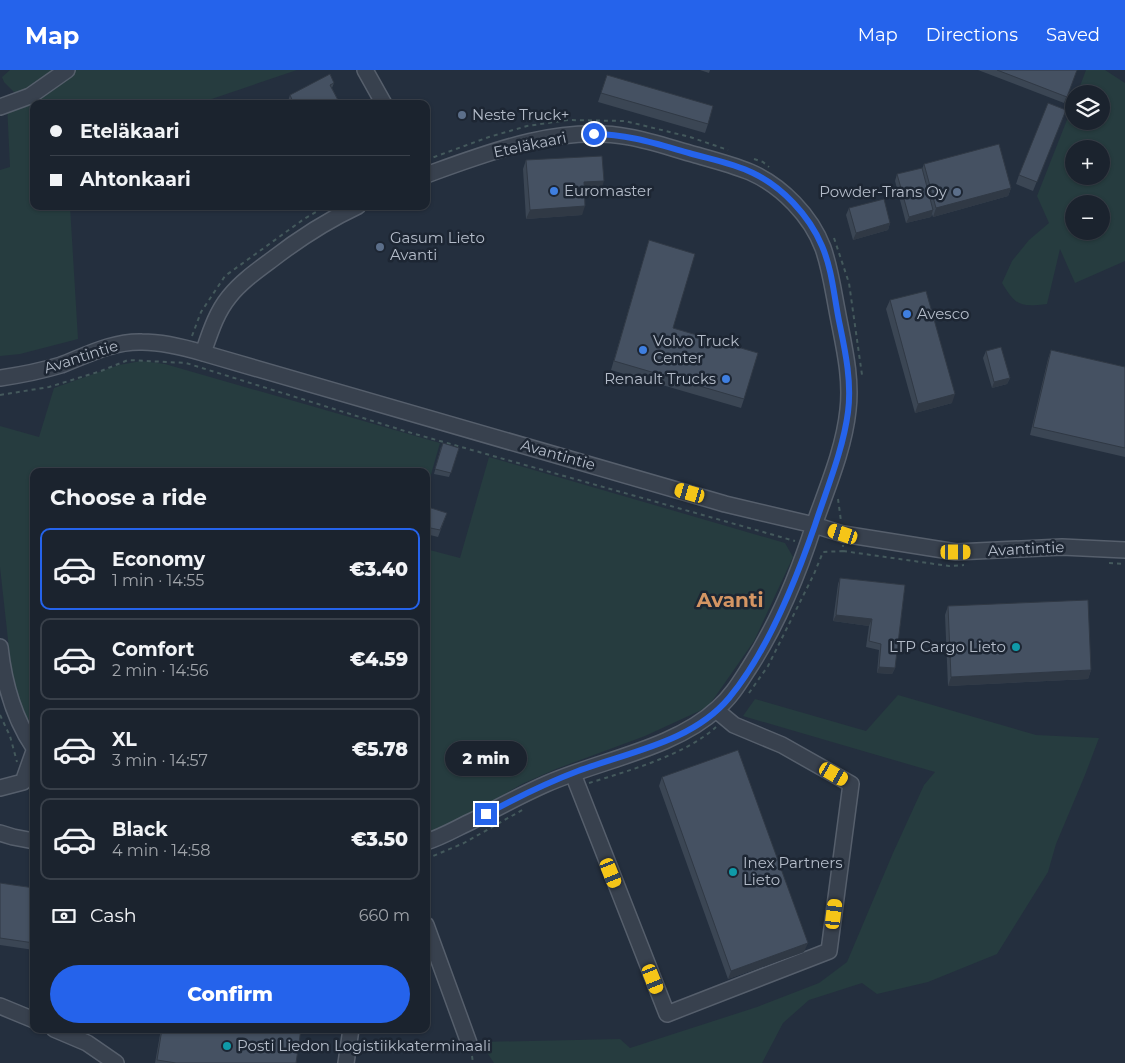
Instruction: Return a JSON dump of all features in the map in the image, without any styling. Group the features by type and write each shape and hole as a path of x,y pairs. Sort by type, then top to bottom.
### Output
{"street":[{"path":"0,107 30,96 67,70"},
{"path":"365,70 382,100"},
{"name":"Eteläkaari","path":"430,174 471,159 556,136 608,134 629,137 728,164 752,173 788,198 803,214 822,247 831,280 846,360 849,388 848,411 844,432 814,525 788,596 772,628 721,714 575,780 548,783 430,840"},
{"path":"203,352 220,311 239,286 295,242 350,210"},
{"name":"Avantintie","path":"0,378 41,370 105,348 127,343 166,344 203,352 725,504 814,525 843,534 956,552 1062,547 1125,550"},
{"path":"0,647 6,689 24,734 30,743"},
{"path":"575,780 667,1014 829,951 851,784 782,745 734,725 721,714"},
{"path":"0,788 23,782 30,761"},
{"path":"0,832 30,840"},
{"path":"430,936 469,1043"},
{"path":"0,1006 30,1018"},
{"path":"63,1033 86,1043 116,1063"},
{"path":"346,1063 350,1033"}],"path":[{"path":"430,159 489,137 527,126 568,120 625,121 690,137 732,151"},
{"path":"749,157 763,162 771,168"},
{"path":"832,235 849,283 862,378"},
{"path":"0,395 48,387 101,371 128,360 186,363 408,432 797,542"},
{"path":"838,495 838,509 842,523"},
{"path":"744,699 768,666 823,552 843,551 844,544"},
{"path":"1107,563 1125,564"},
{"path":"575,780 621,773 675,752 707,735 721,714"},
{"path":"0,715 10,736 23,782"},
{"path":"430,857 464,844 528,807"}],"green space":[{"path":"10,70 297,70 209,100 30,100 30,210 70,210 78,339 20,354 0,356 0,170 10,167 7,104 20,98 4,82 2,77"},
{"path":"1086,70 1105,70 1125,83 1125,261 1075,283 1060,249 1047,304 1025,305 1015,301 1002,283 1012,261 1029,240 1049,223 1037,196 1065,125 1065,130 1110,130 1110,85 1080,85"},
{"path":"141,361 165,364 440,443 430,478 430,468 30,468 30,725 17,696 11,667 0,567 0,426 39,437 54,388 119,365"},
{"path":"489,457 785,543 793,557 754,641 708,707 645,736 556,769 522,784 468,815 430,831 430,550 460,558"},
{"path":"898,695 1036,735 1099,738 1056,844 1048,872 997,954 928,982 877,994 862,983 809,1000 783,1023 762,1063 494,1063 480,1042 620,1039 630,1048 757,1007 819,983 847,962 924,785 935,772 743,716 755,699 866,731"}],"building":[{"path":"997,70 1077,70 1071,85 1065,85 1065,96"},
{"path":"330,74 334,83 330,85 338,100 292,100 290,95"},
{"path":"607,75 713,106 708,124 601,93"},
{"path":"1048,103 1065,110 1037,182 1019,175"},
{"path":"999,144 1011,188 936,208 924,164"},
{"path":"602,156 604,181 584,182 585,206 530,210 526,160"},
{"path":"922,168 933,210 909,217 897,174"},
{"path":"884,199 890,223 856,233 849,208"},
{"path":"649,240 695,254 673,328 758,353 744,399 614,361"},
{"path":"926,291 955,394 918,404 890,300"},
{"path":"1001,347 1010,378 994,382 986,351"},
{"path":"1051,350 1125,367 1125,448 1033,427"},
{"path":"443,443 459,448 451,473 435,469"},
{"path":"430,508 447,513 440,530 430,528"},
{"path":"840,578 905,585 895,668 879,667 881,644 869,641 872,619 836,615"},
{"name":"LTP Cargo Lieto","path":"1088,600 1091,670 951,677 948,606"},
{"name":"Inex Partners Lieto","path":"738,750 808,943 731,971 662,777"},
{"path":"0,883 30,887 30,942 0,938"},
{"name":"Posti Liedon Logistiikkaterminaali","path":"161,1033 300,1033 296,1063 176,1063 157,1060"}],"place":[{"name":"Neste Truck+","path":"462,115"},
{"name":"Euromaster","path":"554,191"},
{"name":"Powder-Trans Oy","path":"957,192"},
{"name":"Gasum Lieto Avanti","path":"380,247"},
{"name":"Avesco","path":"907,314"},
{"name":"Volvo Truck Center","path":"643,350"},
{"name":"Renault Trucks","path":"726,379"},
{"name":"LTP Cargo Lieto","path":"1016,647"},
{"name":"Inex Partners Lieto","path":"733,872"},
{"name":"Posti Liedon Logistiikkaterminaali","path":"227,1046"}],"district":[{"name":"Avanti","path":"730,600"}],"route":[{"path":"486,814 548,783 660,743 682,733 702,722 729,698 756,657 788,596 808,546 838,455 848,411 849,388 846,360 827,262 812,227 803,214 788,198 752,173 728,164 629,137 594,134"}]}
